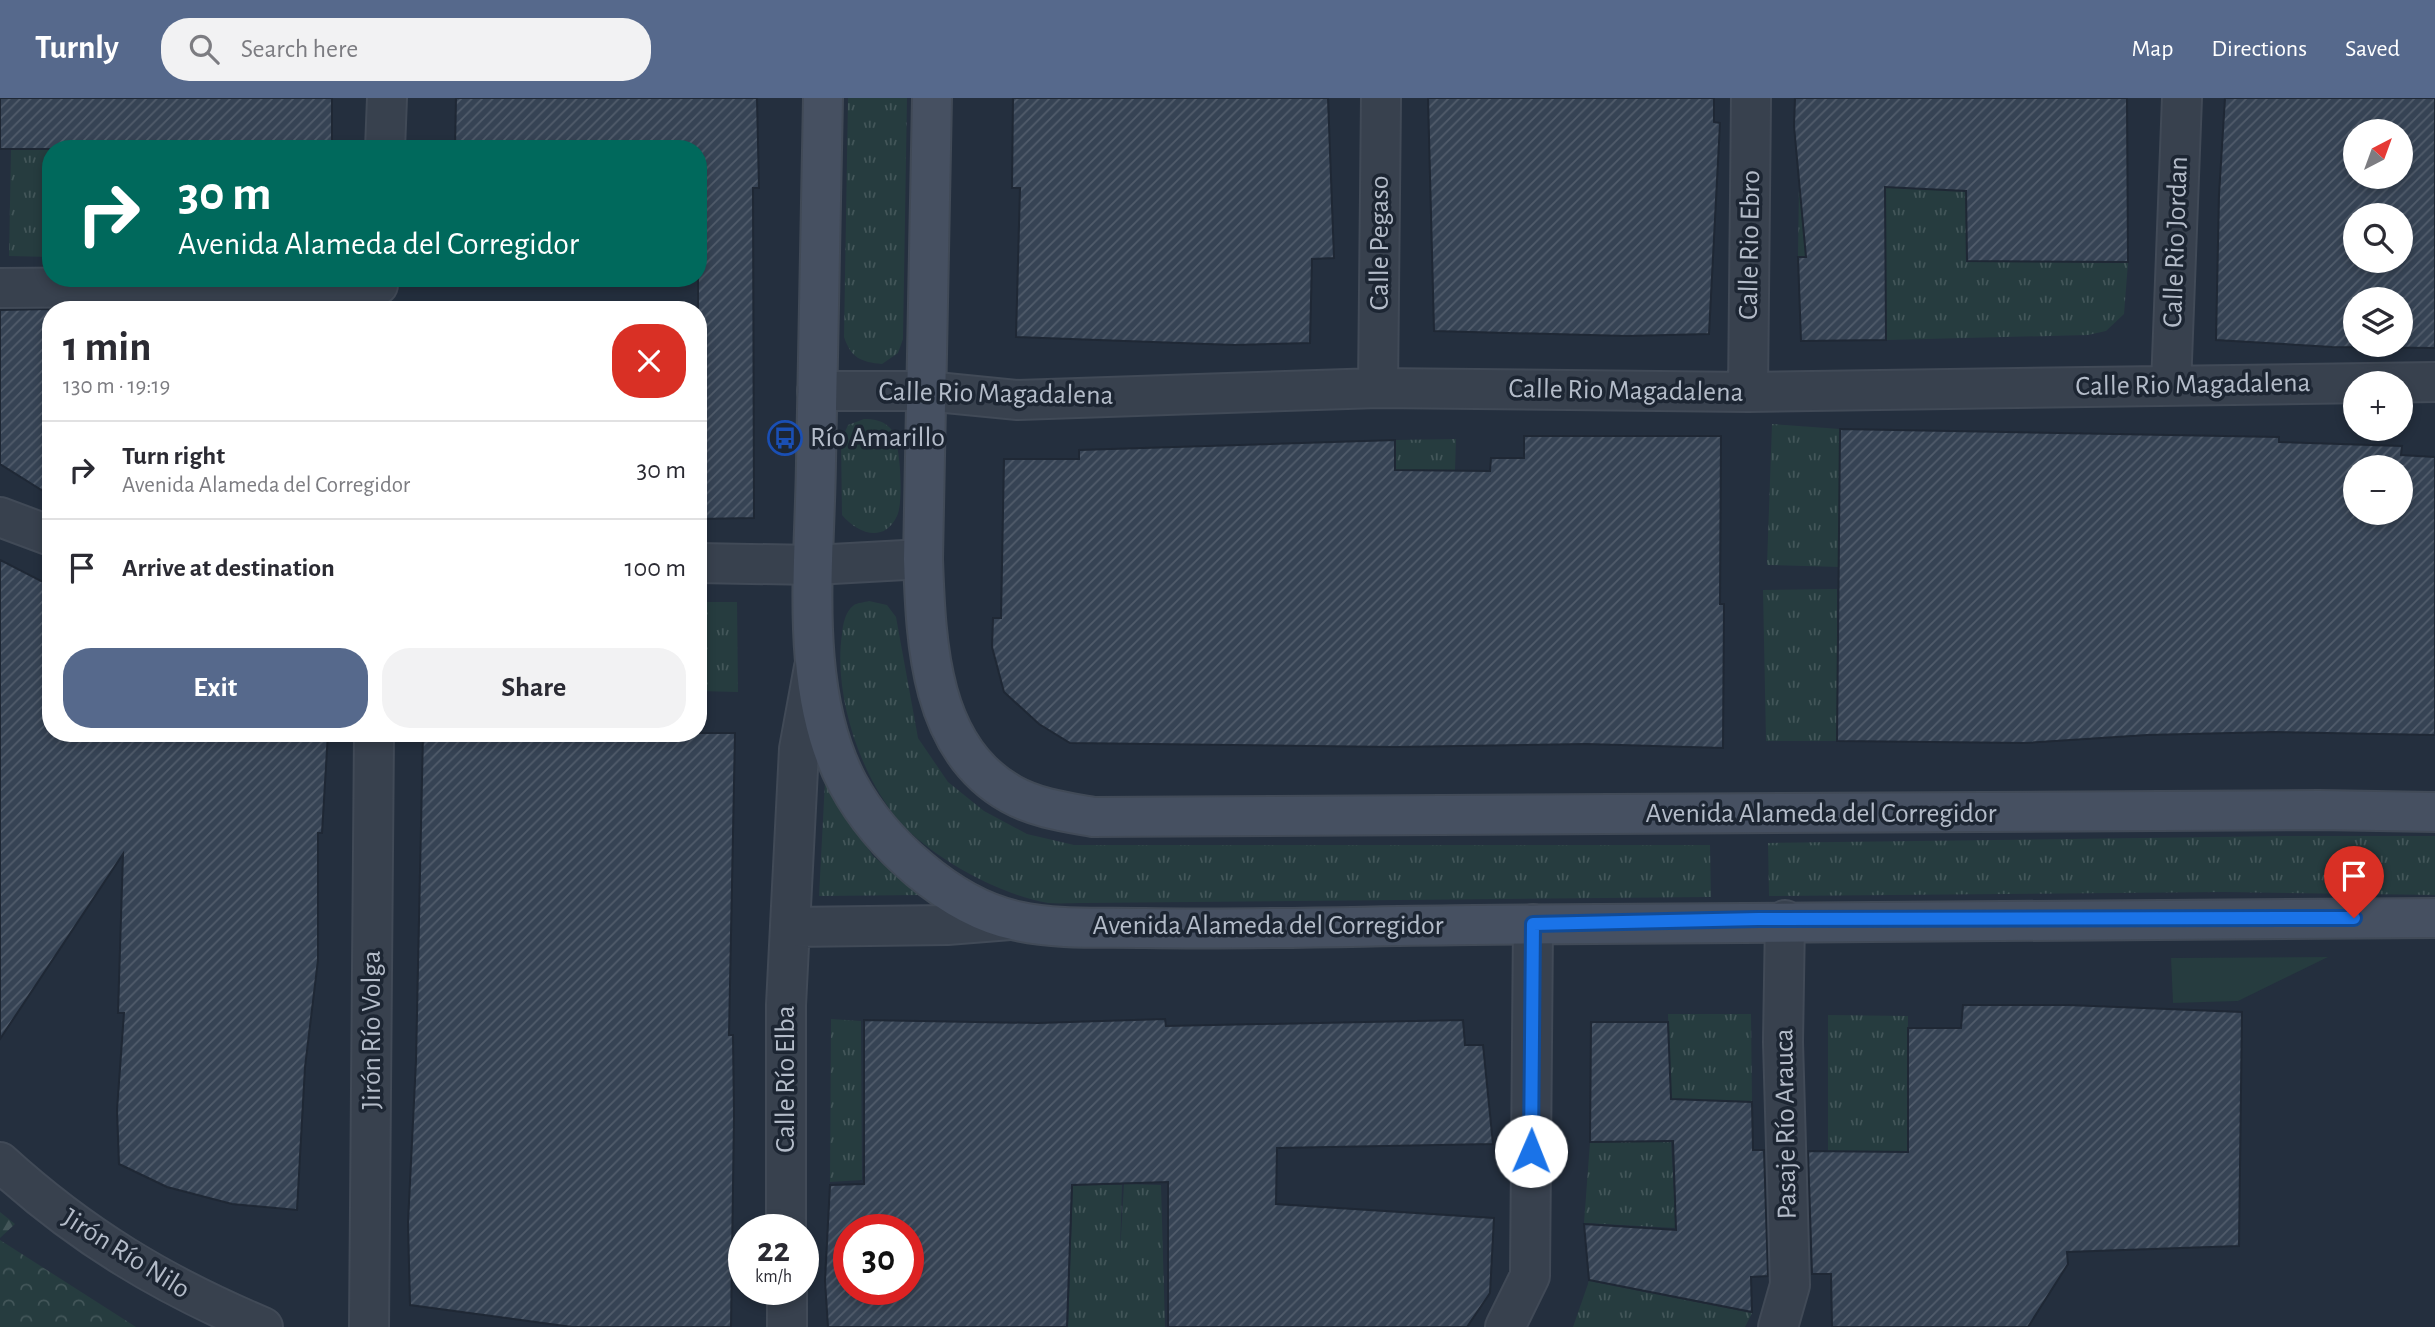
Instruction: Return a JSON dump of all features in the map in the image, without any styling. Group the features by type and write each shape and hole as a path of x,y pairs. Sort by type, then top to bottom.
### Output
{"main road":[{"name":"Avenida Alameda del Corregidor","path":"823,98 814,565 815,661 823,722 847,782 874,825 918,869 970,902 1010,920 1045,926 1182,929 1786,920 2435,918"},
{"name":"Avenida Alameda del Corregidor","path":"932,98 923,559 928,635 936,686 952,734 977,770 1011,794 1046,808 1093,817 2319,810 2435,812"}],"street":[{"path":"385,140 387,98"},
{"name":"Calle Pegaso","path":"1378,388 1381,98"},
{"name":"Calle Rio Ebro","path":"1748,392 1751,98"},
{"name":"Calle Rio Jordan","path":"2171,386 2182,98"},
{"path":"0,288 378,291"},
{"name":"Calle Rio Magadalena","path":"817,391 926,391 1018,400 1378,388 1748,392 2435,382"},
{"path":"0,517 42,533"},
{"path":"707,564 814,565 923,559"},
{"name":"Calle Río Elba","path":"786,1214 785,1045 799,750 815,661"},
{"name":"Jirón Río Volga","path":"369,1327 374,742"},
{"path":"792,928 947,925 1010,920"},
{"name":"Pasaje Río Arauca","path":"1778,1327 1790,1285 1783,1042 1786,920"},
{"path":"1505,1327 1530,1276 1533,924"},
{"name":"Jirón Río Nilo","path":"0,1162 45,1203 118,1256 193,1297 263,1327"},
{"path":"787,1305 787,1327"}],"green space":[{"path":"12,98 44,140 42,140 42,257 9,256"},
{"path":"848,98 907,98 903,339 898,353 882,364 858,358 850,350 844,337"},
{"path":"1799,183 1966,191 1967,261 2128,263 2124,314 2106,331 2088,335 1886,340 1886,263 1798,257"},
{"path":"864,419 877,420 889,427 899,455 899,509 892,525 878,533 855,527 842,515 841,441 848,425"},
{"path":"1772,424 1840,429 1840,567 1767,565"},
{"path":"1456,439 1455,471 1396,569 1395,440"},
{"path":"1837,589 1837,741 1766,741 1763,590"},
{"path":"869,601 887,605 896,617 918,738 948,782 984,811 1027,834 1074,845 1710,845 1711,897 1048,903 1009,892 968,873 930,849 900,822 873,782 862,758 846,708 840,657 842,630 847,615 854,605"},
{"path":"707,602 737,602 738,692 707,691"},
{"path":"825,781 873,856 921,895 819,896"},
{"path":"2435,836 2435,895 2224,892 1769,896 1768,843"},
{"path":"2328,957 2238,1001 2173,1003 2171,958"},
{"path":"1668,1014 1751,1014 1752,1102 1671,1099"},
{"path":"1828,1015 1908,1016 1908,1152 1828,1151"},
{"path":"831,1019 861,1021 862,1180 830,1182"},
{"path":"1671,1141 1676,1228 1584,1223 1590,1142"},
{"path":"1073,1184 1122,1185 1120,1253 1124,1184 1161,1185 1165,1327 1068,1327"},
{"path":"0,1212 15,1224 0,1238"},
{"path":"0,1240 136,1327 0,1327"},
{"path":"1589,1281 1752,1313 1745,1327 1573,1327"}],"building":[{"path":"0,98 332,98 332,140 42,140 42,149 0,149"},
{"path":"456,98 757,98 759,188 753,188 754,518 707,519 707,301 698,301 698,287 707,287 707,140 455,140"},
{"path":"1013,98 1328,98 1334,258 1312,259 1310,343 1235,345 1016,337 1020,188 1012,188"},
{"path":"1428,98 1714,98 1714,122 1720,123 1709,334 1627,336 1434,331"},
{"path":"1795,98 2127,98 2128,262 1967,261 1966,191 1885,187 1886,340 1801,341 1798,257 1806,257 1794,126"},
{"path":"2225,98 2435,98 2435,348 2413,348 2413,287 2343,287 2343,347 2216,340 2219,195"},
{"path":"42,309 42,490 0,464 0,310"},
{"path":"1840,429 2279,437 2279,442 2402,446 2401,455 2343,455 2343,525 2413,525 2413,456 2435,457 2435,735 2273,732 2147,735 2026,743 1837,741"},
{"path":"1524,436 1721,436 1723,748 1586,744 1395,747 1070,743 1039,724 1004,692 992,647 993,618 1001,618 1004,459 1079,459 1079,450 1395,440 1395,470 1490,471 1491,458 1524,458"},
{"path":"0,560 42,581 42,742 327,742 322,833 318,833 318,960 305,1067 297,1210 232,1204 167,1187 119,1164 117,1110 124,1013 118,1013 123,854 0,1039"},
{"path":"707,733 735,733 729,1035 733,1035 734,1116 733,1214 728,1214 728,1305 731,1305 731,1327 572,1327 410,1305 408,1223 416,1061 423,742 707,742"},
{"path":"1963,1005 2068,1005 2242,1012 2239,1246 2067,1252 2068,1264 2028,1327 1832,1327 1831,1274 1812,1274 1808,1151 1908,1152 1908,1028 1961,1028"},
{"path":"1165,1019 1166,1026 1463,1020 1465,1045 1483,1045 1493,1144 1277,1148 1276,1204 1494,1218 1490,1293 1467,1327 1168,1327 1168,1182 1072,1185 1067,1327 828,1327 825,1281 830,1185 864,1184 864,1020 1038,1023"},
{"path":"1591,1022 1668,1022 1671,1099 1752,1102 1753,1150 1764,1150 1768,1276 1751,1277 1752,1312 1589,1280 1584,1224 1676,1230 1673,1141 1590,1142"}],"place":[{"name":"Río Amarillo","path":"785,438"}],"route":[{"path":"1531,1151 1533,924 1758,919 2354,918"}]}
